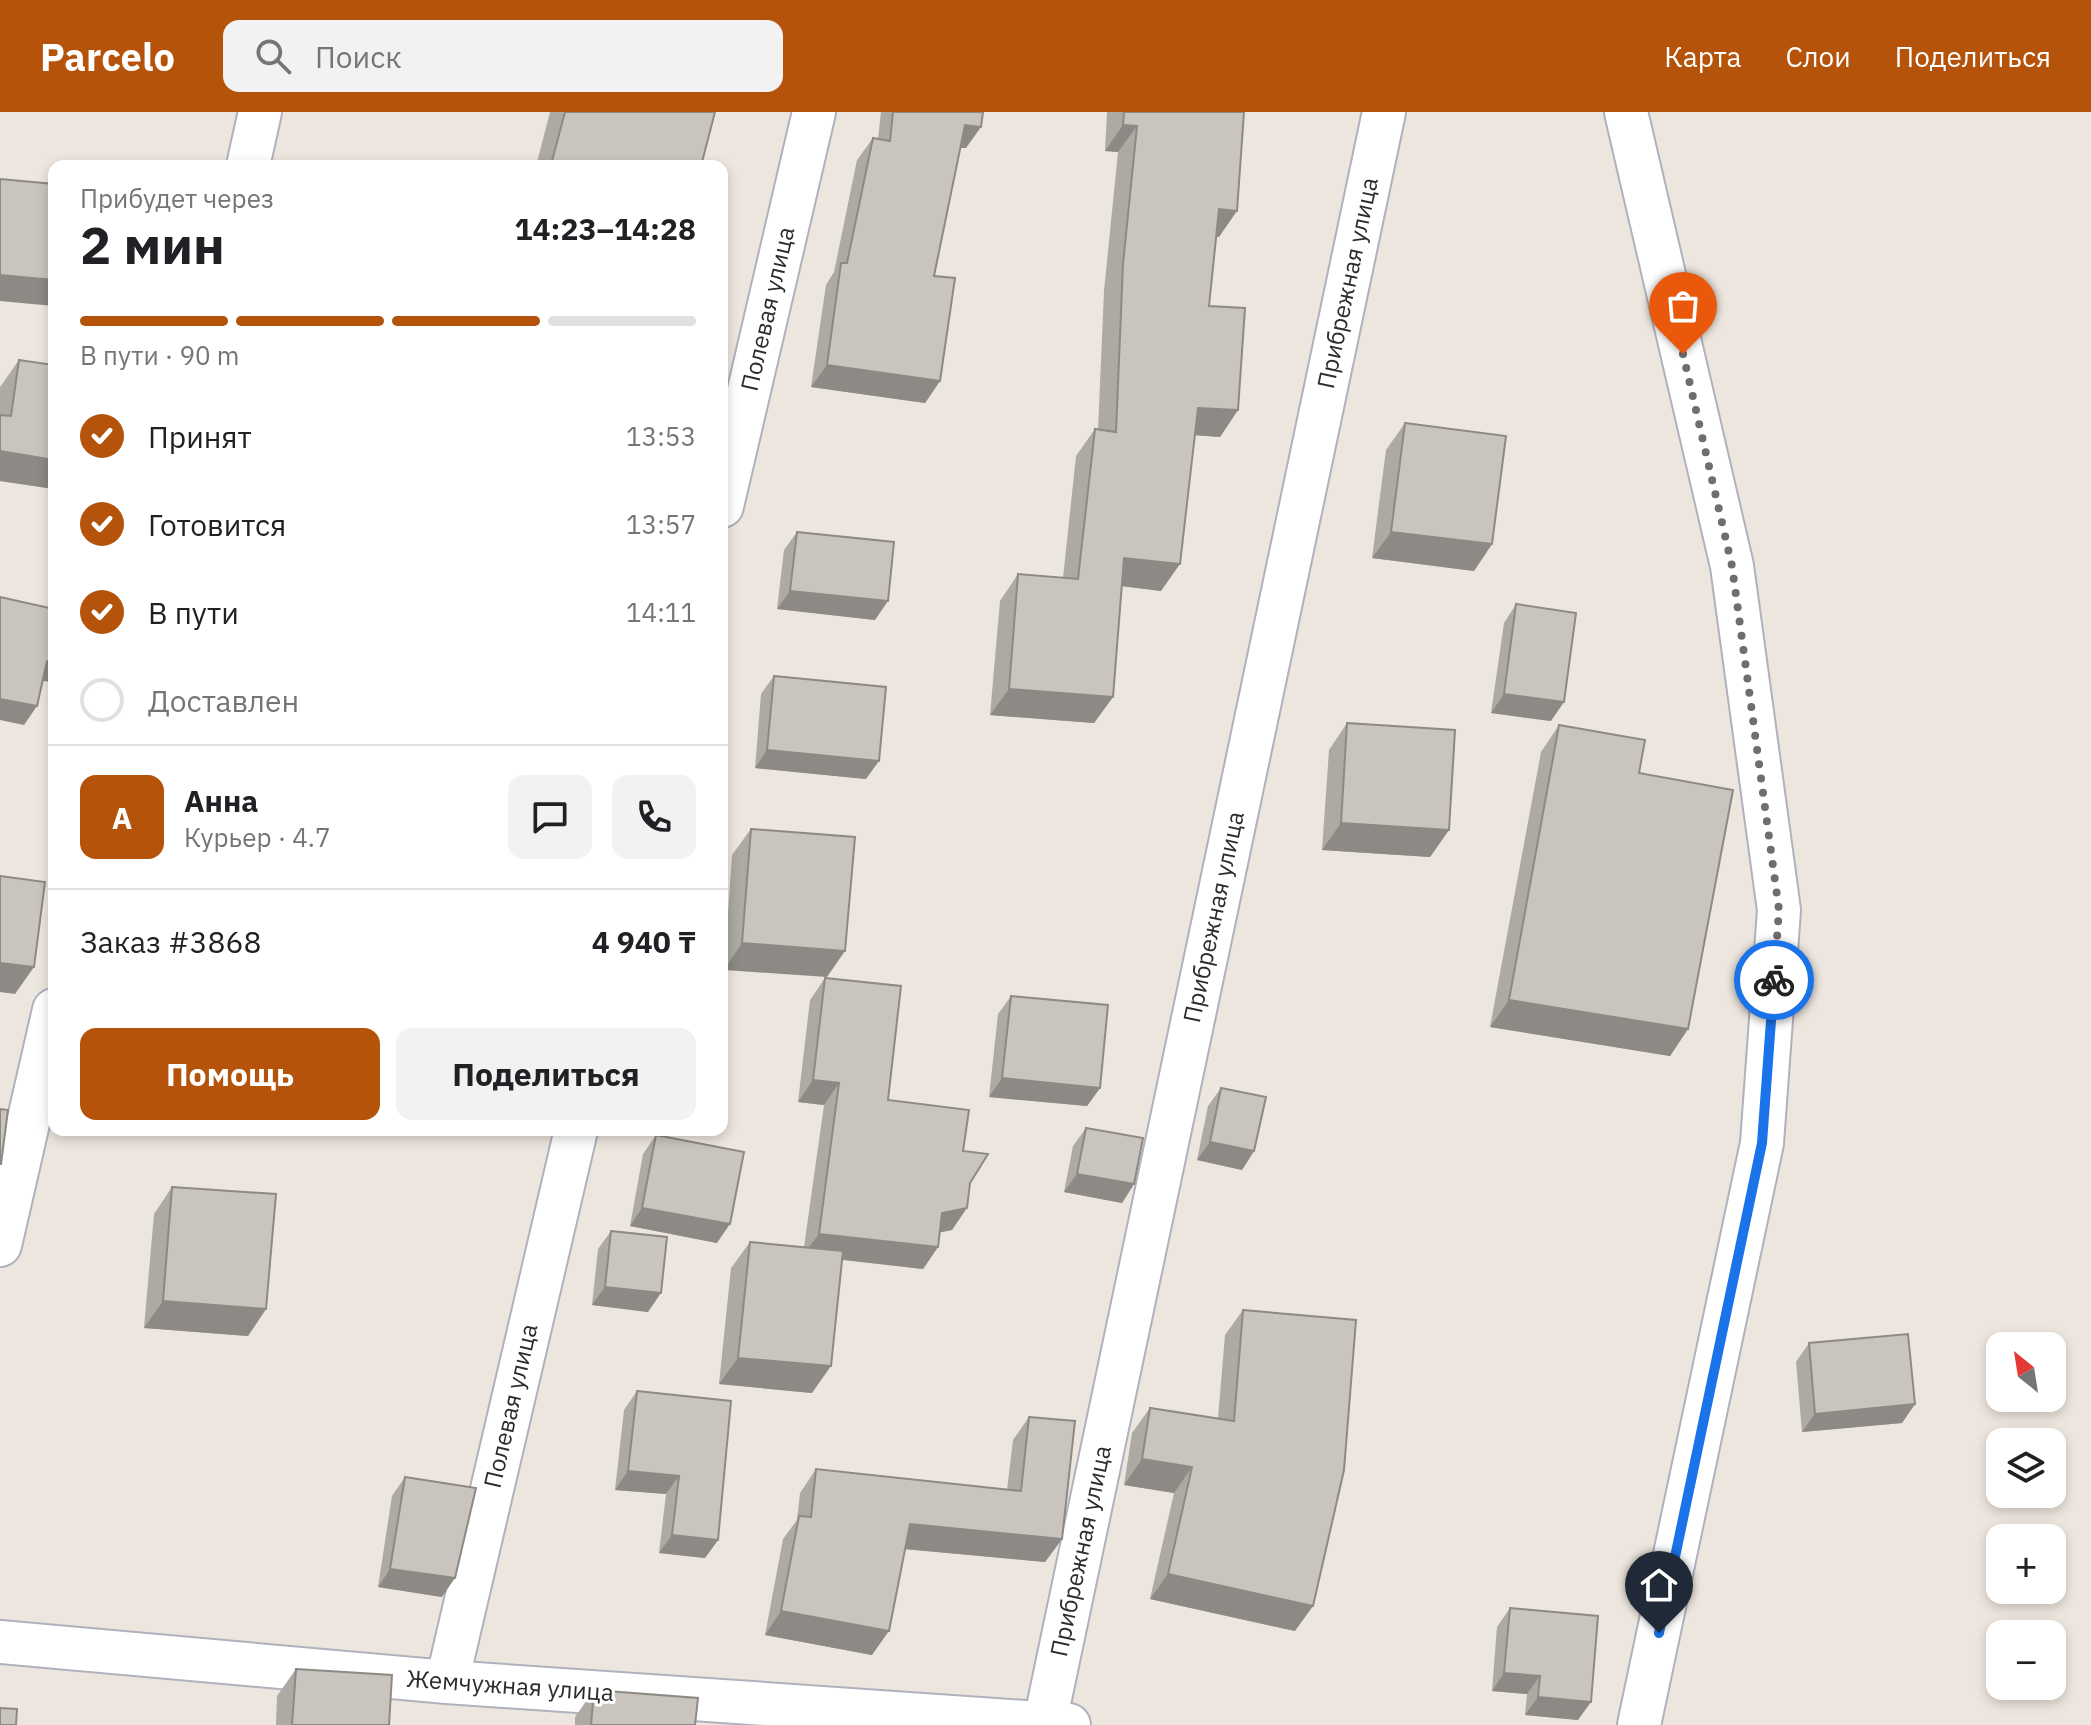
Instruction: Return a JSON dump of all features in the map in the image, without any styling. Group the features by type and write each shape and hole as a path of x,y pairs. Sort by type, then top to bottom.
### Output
{"street":[{"path":"249,160 260,112"},
{"name":"Полевая улица","path":"728,480 814,112"},
{"name":"Прибрежная улица","path":"1057,1724 1384,112"},
{"path":"1626,112 1732,566 1779,910 1762,1143 1639,1725"},
{"path":"0,1245 48,1036"},
{"name":"Полевая улица","path":"447,1682 575,1136"},
{"name":"Жемчужная улица","path":"0,1642 447,1682 1057,1724"}],"building":[{"path":"565,112 715,112 703,160 552,160"},
{"path":"893,112 983,112 981,127 965,125 934,276 955,278 940,381 827,365 841,263 847,263 873,138 890,141"},
{"path":"1124,112 1244,112 1237,211 1219,209 1209,306 1245,308 1238,410 1198,408 1180,564 1124,558 1113,697 1009,689 1018,574 1078,579 1095,429 1116,432 1123,264 1137,126 1123,125"},
{"path":"0,179 48,183 48,279 0,275"},
{"path":"19,360 48,364 48,459 0,451 0,415 11,416"},
{"path":"1405,423 1506,436 1492,544 1391,532"},
{"path":"797,532 894,542 888,601 790,591"},
{"path":"0,597 48,608 48,661 37,706 0,699"},
{"path":"1516,604 1576,613 1564,702 1504,694"},
{"path":"774,676 886,687 879,761 767,750"},
{"path":"1347,723 1455,730 1449,830 1341,823"},
{"path":"1559,725 1645,740 1639,773 1733,790 1688,1029 1509,1000"},
{"path":"751,829 855,837 845,951 742,943"},
{"path":"0,876 45,882 34,967 0,963"},
{"path":"825,978 901,986 888,1100 969,1110 963,1151 988,1154 970,1183 967,1208 942,1213 938,1247 819,1234 839,1083 813,1080"},
{"path":"1011,996 1108,1005 1100,1088 1002,1078"},
{"path":"1221,1088 1266,1097 1254,1151 1210,1142"},
{"path":"0,1109 8,1110 1,1164 0,1164"},
{"path":"1086,1128 1143,1138 1134,1184 1077,1174"},
{"path":"656,1136 744,1152 730,1224 642,1208"},
{"path":"172,1187 276,1194 266,1309 163,1301"},
{"path":"611,1231 667,1237 661,1293 605,1287"},
{"path":"750,1242 843,1251 831,1366 738,1358"},
{"path":"1243,1310 1356,1320 1344,1470 1313,1606 1168,1574 1192,1467 1142,1459 1150,1408 1234,1421"},
{"path":"1908,1334 1915,1404 1815,1414 1809,1343"},
{"path":"637,1391 731,1401 718,1540 672,1535 679,1476 628,1471"},
{"path":"1029,1417 1075,1421 1062,1539 910,1524 889,1631 781,1611 799,1516 811,1517 816,1469 1021,1491"},
{"path":"405,1477 476,1488 455,1578 390,1569"},
{"path":"1510,1608 1598,1616 1591,1702 1538,1697 1540,1676 1504,1673"},
{"path":"296,1669 392,1675 389,1725 292,1725"},
{"path":"594,1690 698,1698 695,1725 591,1725"},
{"path":"0,1708 17,1709 16,1725 0,1725"}],"way so far":[{"path":"1683,354 1732,566 1779,910 1774,980"}],"route":[{"path":"1659,1633 1762,1143 1774,980"}]}
